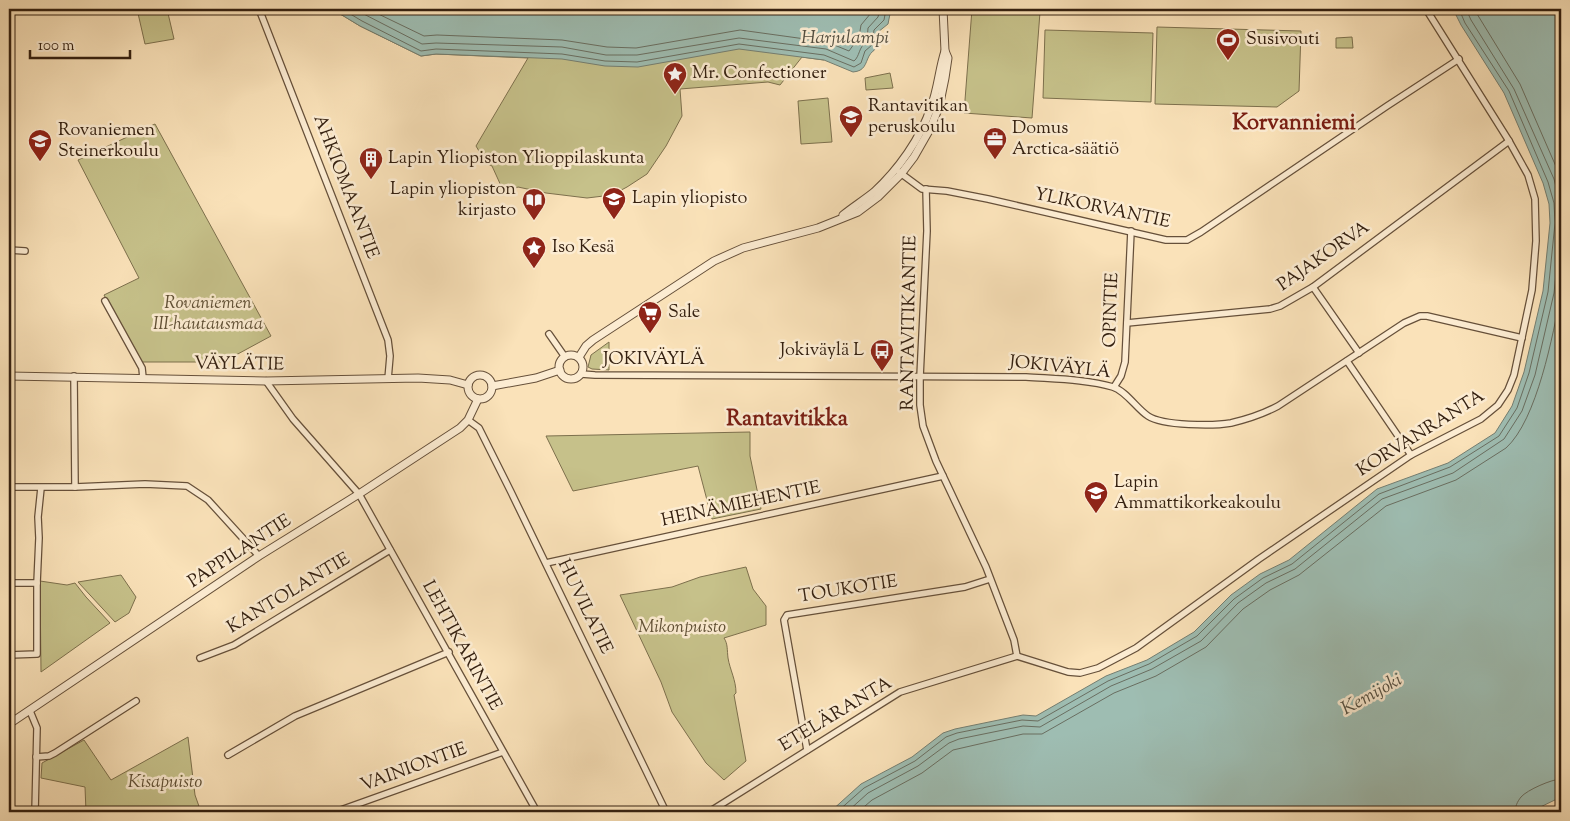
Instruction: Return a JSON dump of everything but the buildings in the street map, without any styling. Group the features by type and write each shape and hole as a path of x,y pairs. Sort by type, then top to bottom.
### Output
{"street":[{"name":"AHKIOMAANTIE","path":"259,9 388,340 390,356 388,379"},
{"path":"578,357 593,340 714,261 743,248 812,230 835,221 874,192 914,157 930,129 939,107 945,78 948,58 945,51 943,9"},
{"name":"KORVANRANTA","path":"1017,656 1068,672 1080,673 1098,668 1136,648 1258,559 1411,455 1481,419 1498,405 1508,390 1514,375 1532,290 1536,241 1535,199 1528,175 1509,141 1426,9"},
{"name":"YLIKORVANTIE","path":"926,189 947,191 1173,241 1187,240 1459,59"},
{"name":"PAJAKORVA","path":"1127,323 1270,309 1280,306 1313,287 1509,141"},
{"path":"898,171 916,186 926,189"},
{"name":"RANTAVITIKANTIE","path":"926,189 927,231 920,377 920,405 923,426 930,446 990,579 1014,640 1017,656"},
{"name":"OPINTIE","path":"1114,388 1121,376 1125,362 1131,231"},
{"path":"9,250 25,251"},
{"path":"1313,287 1360,353"},
{"path":"105,301 142,368 143,378"},
{"name":"JOKIVÄYLÄ","path":"581,374 595,376 1026,377 1084,382 1114,388 1148,416 1156,420 1192,424 1230,423 1261,414 1278,406 1411,320 1426,316 1522,338"},
{"path":"549,334 565,357"},
{"path":"572,355 578,357 583,363 581,374 575,378 564,376 560,370 560,362 565,357 572,355"},
{"path":"1348,362 1411,455"},
{"path":"492,386 536,378 560,370"},
{"path":"479,375 489,379 492,386 486,397 478,399 468,389 472,378 479,375"},
{"name":"VÄYLÄTIE","path":"9,376 266,381 418,378 450,380 468,385"},
{"path":"74,376 75,487"},
{"name":"LEHTIKARINTIE","path":"266,381 293,419 359,494 537,812"},
{"name":"PAPPILANTIE","path":"9,724 258,556 359,494 460,428 468,420 478,399"},
{"name":"HUVILATIE","path":"468,420 479,428 666,812"},
{"name":"HEINÄMIEHENTIE","path":"546,563 944,476"},
{"path":"9,487 41,488 145,484 187,486 208,500 258,556"},
{"path":"9,655 37,654 38,516 41,488"},
{"name":"KANTOLANTIE","path":"200,658 234,645 390,550"},
{"name":"TOUKOTIE","path":"807,750 784,620 787,615 965,587 990,579"},
{"path":"9,583 37,583"},
{"path":"228,755 296,716 449,652"},
{"name":"ETELÄRANTA","path":"709,812 900,692 1017,656"},
{"path":"36,757 49,756 55,753 136,701"},
{"path":"30,711 37,728 35,812"},
{"name":"VAINIONTIE","path":"335,812 503,752"}],"green space":[{"path":"137,9 167,9 174,39 145,44"},
{"path":"332,9 834,9 824,60 802,57 780,85 768,82 680,89 682,116 666,146 647,174 612,195 587,198 546,193 518,187 509,191 502,188 492,166 486,163 476,146 528,58 436,54 421,56 360,26"},
{"path":"972,9 1040,12 1032,118 964,113"},
{"name":"Susivouti","path":"1157,27 1301,31 1299,91 1277,107 1155,104"},
{"path":"1045,30 1153,33 1151,102 1043,98"},
{"path":"1352,37 1353,48 1336,48 1336,38"},
{"path":"890,73 893,88 866,90 865,78"},
{"path":"828,98 832,142 801,144 798,101"},
{"name":"Rovaniemen III-hautausmaa","path":"155,124 271,336 223,362 139,362 104,295 139,278 78,160"},
{"path":"609,342 609,370 588,367 591,355"},
{"path":"750,432 750,456 761,509 712,519 698,466 573,491 546,436"},
{"name":"Mikonpuisto","path":"746,567 753,589 766,606 766,625 724,638 735,684 736,693 734,695 746,761 724,780 706,763 672,712 661,682 620,595 672,587 700,577"},
{"path":"121,575 136,597 129,613 115,622 78,582"},
{"path":"40,581 67,585 75,583 110,623 41,672"},
{"name":"Kisapuisto","path":"188,737 195,795 201,812 86,812 85,787 41,778 42,763 84,740 111,780"}],"water":[{"name":"Harjulampi","path":"332,9 891,9 888,24 878,32 877,47 862,69 853,72 824,60 739,49 638,67 605,66 562,59 436,54 421,56 360,26"},
{"name":"Kemijoki","path":"1453,9 1561,9 1561,797 1530,812 830,812 861,784 912,757 943,733 1023,715 1036,716 1106,676 1147,660 1194,632 1231,595 1260,574 1289,560 1377,489 1448,463 1495,433 1512,406 1524,372 1543,291 1550,223 1549,204 1543,183 1504,93"}],"place":[{"name":"Susivouti","path":"1228,61"},
{"name":"Mr. Confectioner","path":"675,95"},
{"name":"Rantavitikan peruskoulu","path":"851,138"},
{"name":"Domus Arctica-säätiö","path":"995,160"},
{"name":"Rovaniemen Steinerkoulu","path":"40,162"},
{"name":"Lapin Yliopiston Ylioppilaskunta","path":"371,180"},
{"name":"Lapin yliopisto","path":"614,220"},
{"name":"Lapin yliopiston kirjasto","path":"534,221"},
{"name":"Iso Kesä","path":"534,269"},
{"name":"Sale","path":"650,334"},
{"name":"Jokiväylä L","path":"882,372"},
{"name":"Lapin Ammattikorkeakoulu","path":"1096,514"}],"district":[{"name":"Korvanniemi","path":"1294,124"},
{"name":"Rantavitikka","path":"787,420"}]}
